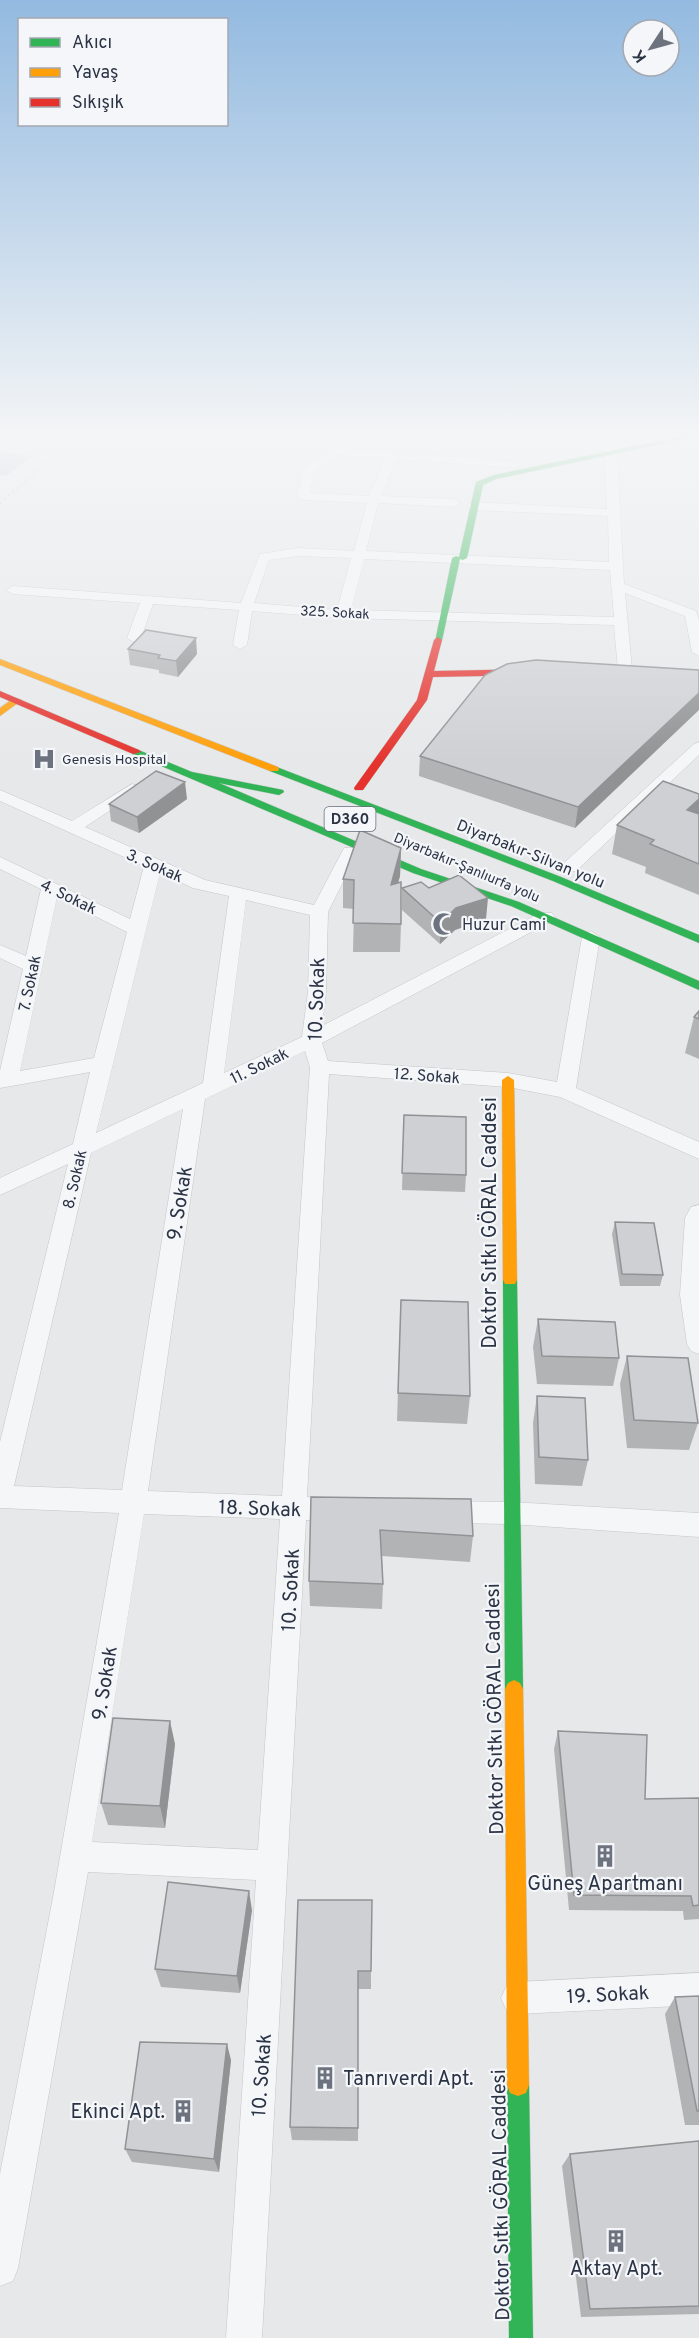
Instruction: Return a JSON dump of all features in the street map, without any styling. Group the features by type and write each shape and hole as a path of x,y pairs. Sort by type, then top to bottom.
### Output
{"main road":[{"path":"448,821 359,788 422,700 444,616 458,546"},
{"name":"D360","path":"0,662 49,673 138,702 224,738 359,788"},
{"path":"429,674 544,672"},
{"name":"Diyarbakır-Silvan yolu","path":"49,673 351,800 557,879 699,939"},
{"path":"0,694 16,688 168,766 417,871 546,917 699,986"},
{"path":"0,713 16,688"},
{"path":"191,775 284,794 211,765"},
{"name":"Doktor Sıtkı GÖRAL Caddesi","path":"508,1080 521,2338"}],"street":[{"path":"343,614 360,546"},
{"path":"615,546 625,670"},
{"path":"240,645 246,606 264,557 298,552 357,555 455,555 616,566"},
{"path":"618,586 691,614 699,652"},
{"name":"325. Sokak","path":"13,590 343,614 621,621"},
{"path":"134,638 148,600"},
{"path":"570,867 699,747"},
{"path":"74,828 168,766"},
{"path":"677,767 699,773"},
{"name":"3. Sokak","path":"0,795 199,884 319,912"},
{"path":"647,797 668,805"},
{"name":"10. Sokak","path":"244,2338 320,1067 311,1040 317,992 319,912 350,852"},
{"name":"4. Sokak","path":"0,862 138,930"},
{"name":"8. Sokak","path":"0,1496 102,1064 153,865"},
{"name":"7. Sokak","path":"4,1080 33,967 50,887"},
{"name":"9. Sokak","path":"0,2268 75,1856 238,893"},
{"name":"11. Sokak","path":"0,1187 311,1040 546,917"},
{"path":"565,1090 591,937"},
{"path":"0,951 33,967"},
{"path":"4,1080 102,1064"},
{"name":"12. Sokak","path":"320,1067 508,1080 565,1090 699,1151"},
{"path":"699,1213 696,1218 691,1295 699,1344"},
{"name":"18. Sokak","path":"0,1496 133,1504 363,1510"},
{"path":"420,1512 511,1513 699,1526"},
{"path":"75,1856 274,1866"},
{"name":"19. Sokak","path":"518,1998 699,1989"}],"building":[{"path":"146,630 196,638 176,661 158,658 160,655 128,649"},
{"path":"536,660 699,670 699,693 578,807 420,756 485,675 507,664"},
{"path":"156,771 185,782 137,817 109,804"},
{"path":"663,781 699,794 699,799 687,810 699,814 699,864 650,844 654,840 617,825"},
{"path":"360,830 401,848 391,885 401,882 401,924 353,923 354,880 343,879"},
{"path":"459,875 488,898 456,908 441,923 402,888 421,882 429,888"},
{"path":"404,1115 466,1117 466,1175 402,1173"},
{"path":"615,1222 654,1223 663,1275 622,1274"},
{"path":"401,1300 468,1302 470,1396 398,1393"},
{"path":"538,1319 615,1322 619,1358 542,1356"},
{"path":"627,1356 688,1358 698,1423 634,1420"},
{"path":"537,1396 585,1398 588,1460 539,1457"},
{"path":"311,1497 471,1499 473,1536 380,1530 383,1584 309,1581"},
{"path":"113,1718 170,1721 160,1806 101,1803"},
{"path":"558,1731 647,1735 645,1799 699,1798 699,1905 693,1906 691,1896 574,1895"},
{"path":"168,1882 249,1891 237,1976 155,1969"},
{"path":"298,1900 372,1900 371,1971 358,1971 358,2128 290,2127"},
{"path":"699,1996 699,2111 697,2111 675,1997"},
{"name":"Ekinci Apt.","path":"140,2042 227,2044 214,2159 125,2149"},
{"name":"Aktay Apt.","path":"699,2141 699,2306 590,2309 570,2154"}],"traffic: fast":[{"path":"463,558 466,546"},
{"path":"438,640 456,558"},
{"path":"136,752 417,871 515,904 699,986"},
{"path":"274,769 557,879 699,939"},
{"path":"191,775 279,792"},
{"path":"510,1280 514,1689"},
{"path":"518,2085 521,2338"}],"traffic: slow":[{"path":"0,662 274,769"},
{"path":"0,713 17,700"},
{"path":"508,1080 510,1280"},
{"path":"514,1689 518,2085"}],"traffic: jam":[{"path":"359,788 422,700 438,640"},
{"path":"429,674 531,672"},
{"path":"0,694 136,752"}],"place":[{"name":"Genesis Hospital","path":"44,759"},
{"name":"Huzur Cami","path":"444,924"},
{"name":"Güneş Apartmanı","path":"605,1856"},
{"name":"Tanrıverdi Apt.","path":"325,2078"},
{"name":"Ekinci Apt.","path":"183,2111"},
{"name":"Aktay Apt.","path":"616,2241"}]}
